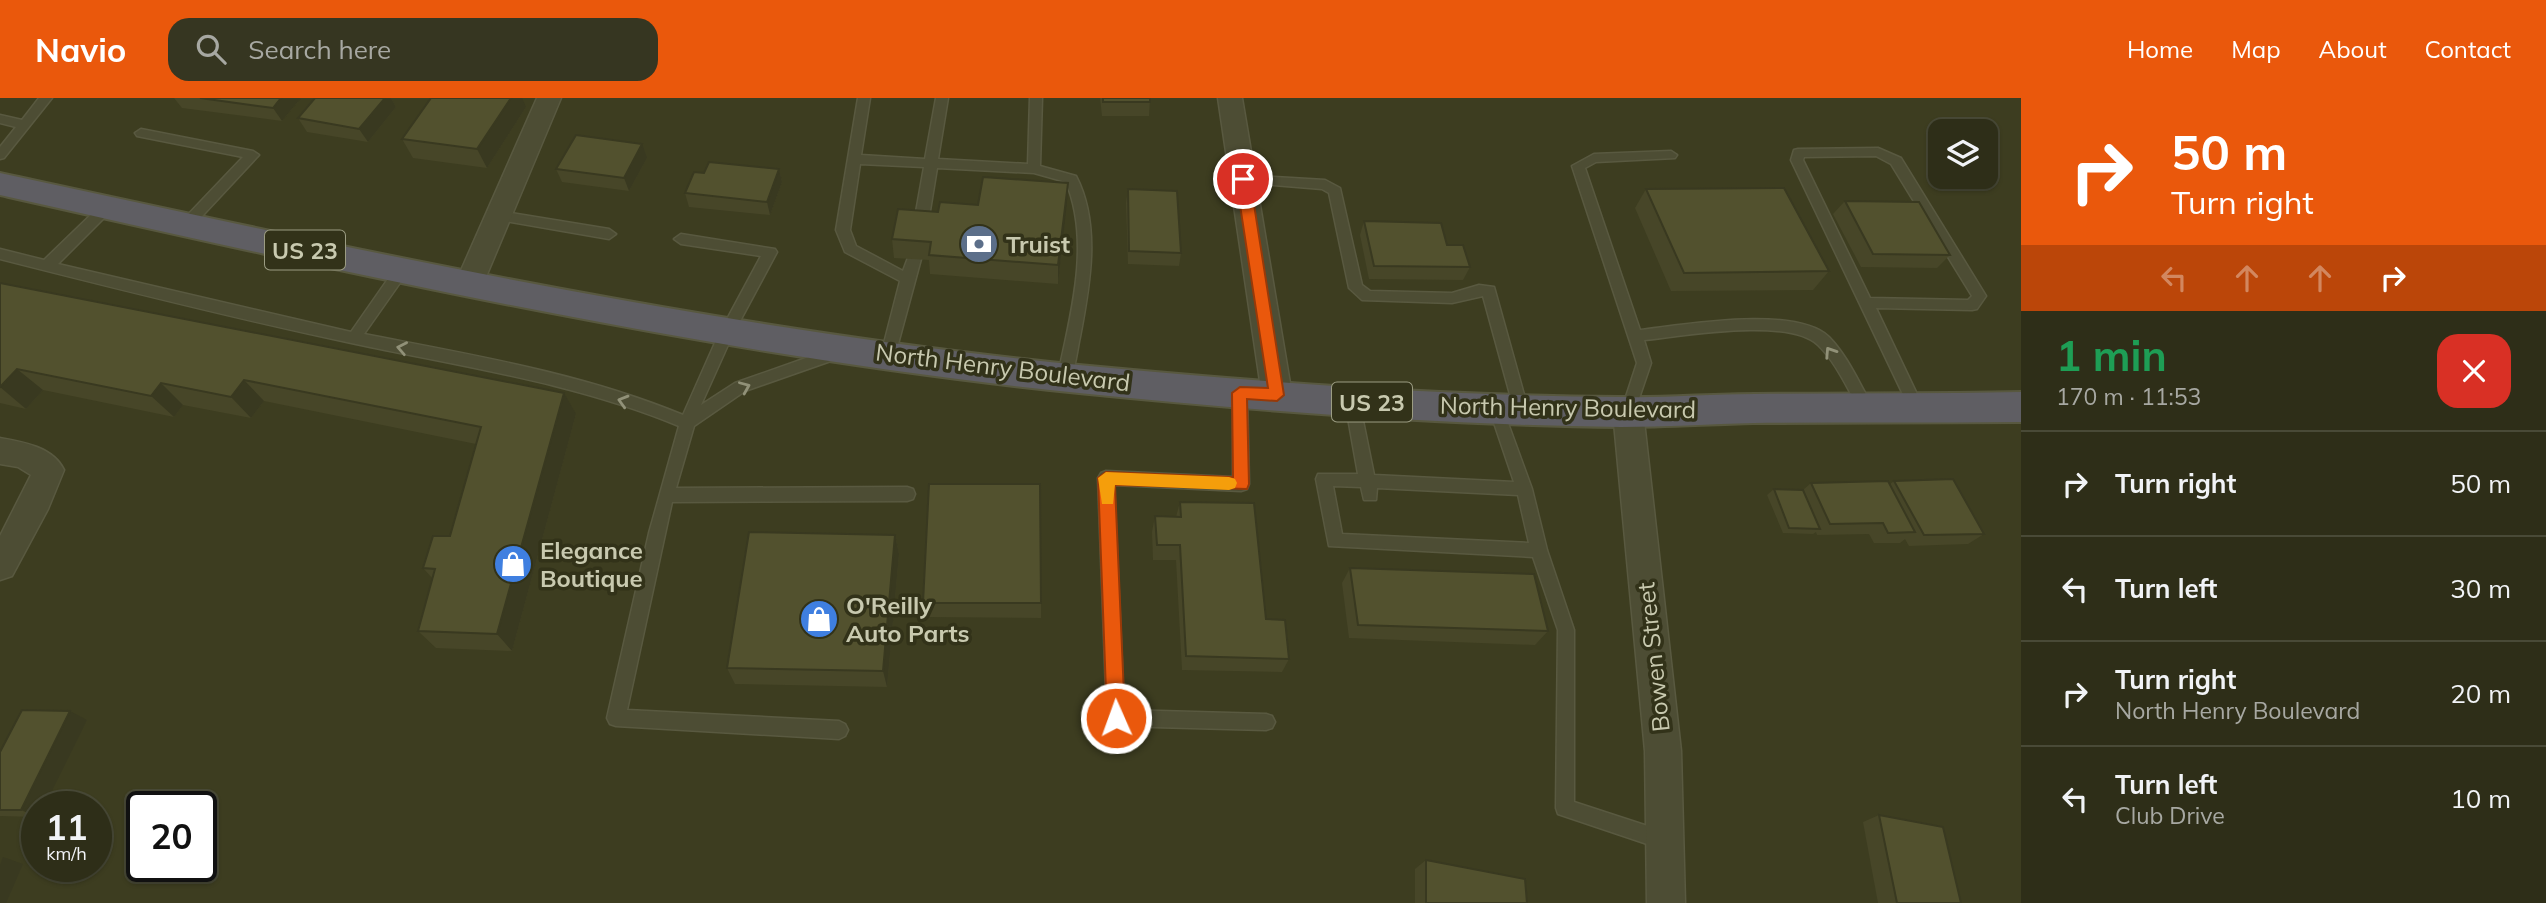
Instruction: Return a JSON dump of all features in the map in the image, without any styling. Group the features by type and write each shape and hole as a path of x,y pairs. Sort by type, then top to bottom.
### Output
{"highway":[{"name":"North Henry Boulevard","path":"0,184 570,305 888,355 1065,375 1240,393 1352,401 1628,412 2021,407"}],"street":[{"path":"469,284 550,98"},
{"path":"1230,98 1277,395"},
{"name":"Bowen Street","path":"1628,412 1663,751 1666,903"},
{"path":"0,451 25,455 49,470 37,500 0,566"}],"lane":[{"path":"0,155 47,98"},
{"path":"864,98 843,230 849,249 908,279"},
{"path":"920,229 942,98"},
{"path":"1034,169 1036,98"},
{"path":"0,120 25,125"},
{"path":"141,133 253,155 186,225"},
{"path":"1865,303 1972,304 1979,296 1896,161 1878,152 1798,153 1797,160 1865,303 1917,409"},
{"path":"1628,412 1644,363 1578,166 1594,158 1671,155"},
{"path":"855,159 1034,169 1071,179 1080,194 1083,269 1065,375"},
{"path":"1243,179 1325,185 1335,191 1356,288 1367,296 1452,298 1479,290 1489,291 1524,489 1539,550 1566,630 1565,808 1665,841"},
{"path":"47,266 106,208"},
{"path":"498,216 609,234"},
{"path":"681,239 770,252 727,329 687,423 667,495 616,718 839,730"},
{"path":"0,254 354,338 521,371 653,410 687,423"},
{"path":"888,355 914,259"},
{"path":"354,338 402,270"},
{"path":"1635,336 1735,325 1792,327 1822,338 1867,409"},
{"path":"687,423 740,387 849,349"},
{"path":"1240,393 1241,484 1106,478 1116,718 1266,722"},
{"path":"1352,401 1369,488"},
{"path":"1524,489 1369,488 1324,480 1335,541 1381,543 1430,539 1539,550"},
{"path":"667,495 907,494"},
{"path":"1377,526 1381,543"}],"building":[{"path":"200,98 281,98 273,108"},
{"path":"315,98 385,98 359,129 298,118"},
{"path":"431,98 511,98 477,149 402,139"},
{"path":"1103,98 1150,98 1150,102 1103,102"},
{"path":"576,135 642,144 624,178 556,169"},
{"path":"709,162 779,169 767,202 685,193 694,172 704,173"},
{"name":"Truist","path":"983,177 1068,183 1058,265 929,255 931,242 892,239 898,209 938,212 940,202 978,205"},
{"path":"1784,188 1829,271 1684,273 1646,189"},
{"path":"1128,189 1177,191 1181,253 1129,251"},
{"path":"1845,201 1919,202 1950,255 1873,254"},
{"path":"1364,221 1441,223 1447,245 1463,245 1470,267 1374,266"},
{"path":"0,283 564,393 497,634 418,631 435,569 423,568 433,536 450,536 481,427 244,380 231,397 161,383 151,396 17,369 0,387"},
{"path":"1953,479 1984,534 1924,535 1894,481"},
{"path":"1888,481 1915,532 1888,533 1883,523 1830,524 1811,483"},
{"path":"929,484 1040,484 1041,603 923,603"},
{"path":"1774,489 1803,490 1820,529 1789,528"},
{"path":"1180,502 1254,503 1266,619 1285,620 1289,659 1186,656 1180,545 1157,545 1155,516 1181,517"},
{"name":"O'Reilly Auto Parts","path":"749,532 895,535 883,671 727,668"},
{"path":"1350,568 1534,574 1548,631 1358,625"},
{"path":"22,710 70,711 30,791 21,791 21,810 0,810 0,752"},
{"path":"1879,815 1943,827 1961,903 1897,903"},
{"path":"1426,860 1525,879 1527,903 1426,903"}],"slow traffic":[{"path":"1107,499 1106,478 1229,483"}],"place":[{"name":"Truist","path":"979,244"},
{"name":"Elegance Boutique","path":"513,564"},
{"name":"O'Reilly Auto Parts","path":"819,619"}],"route":[{"path":"1116,718 1106,478 1241,484 1240,393 1277,395 1243,179"}]}
